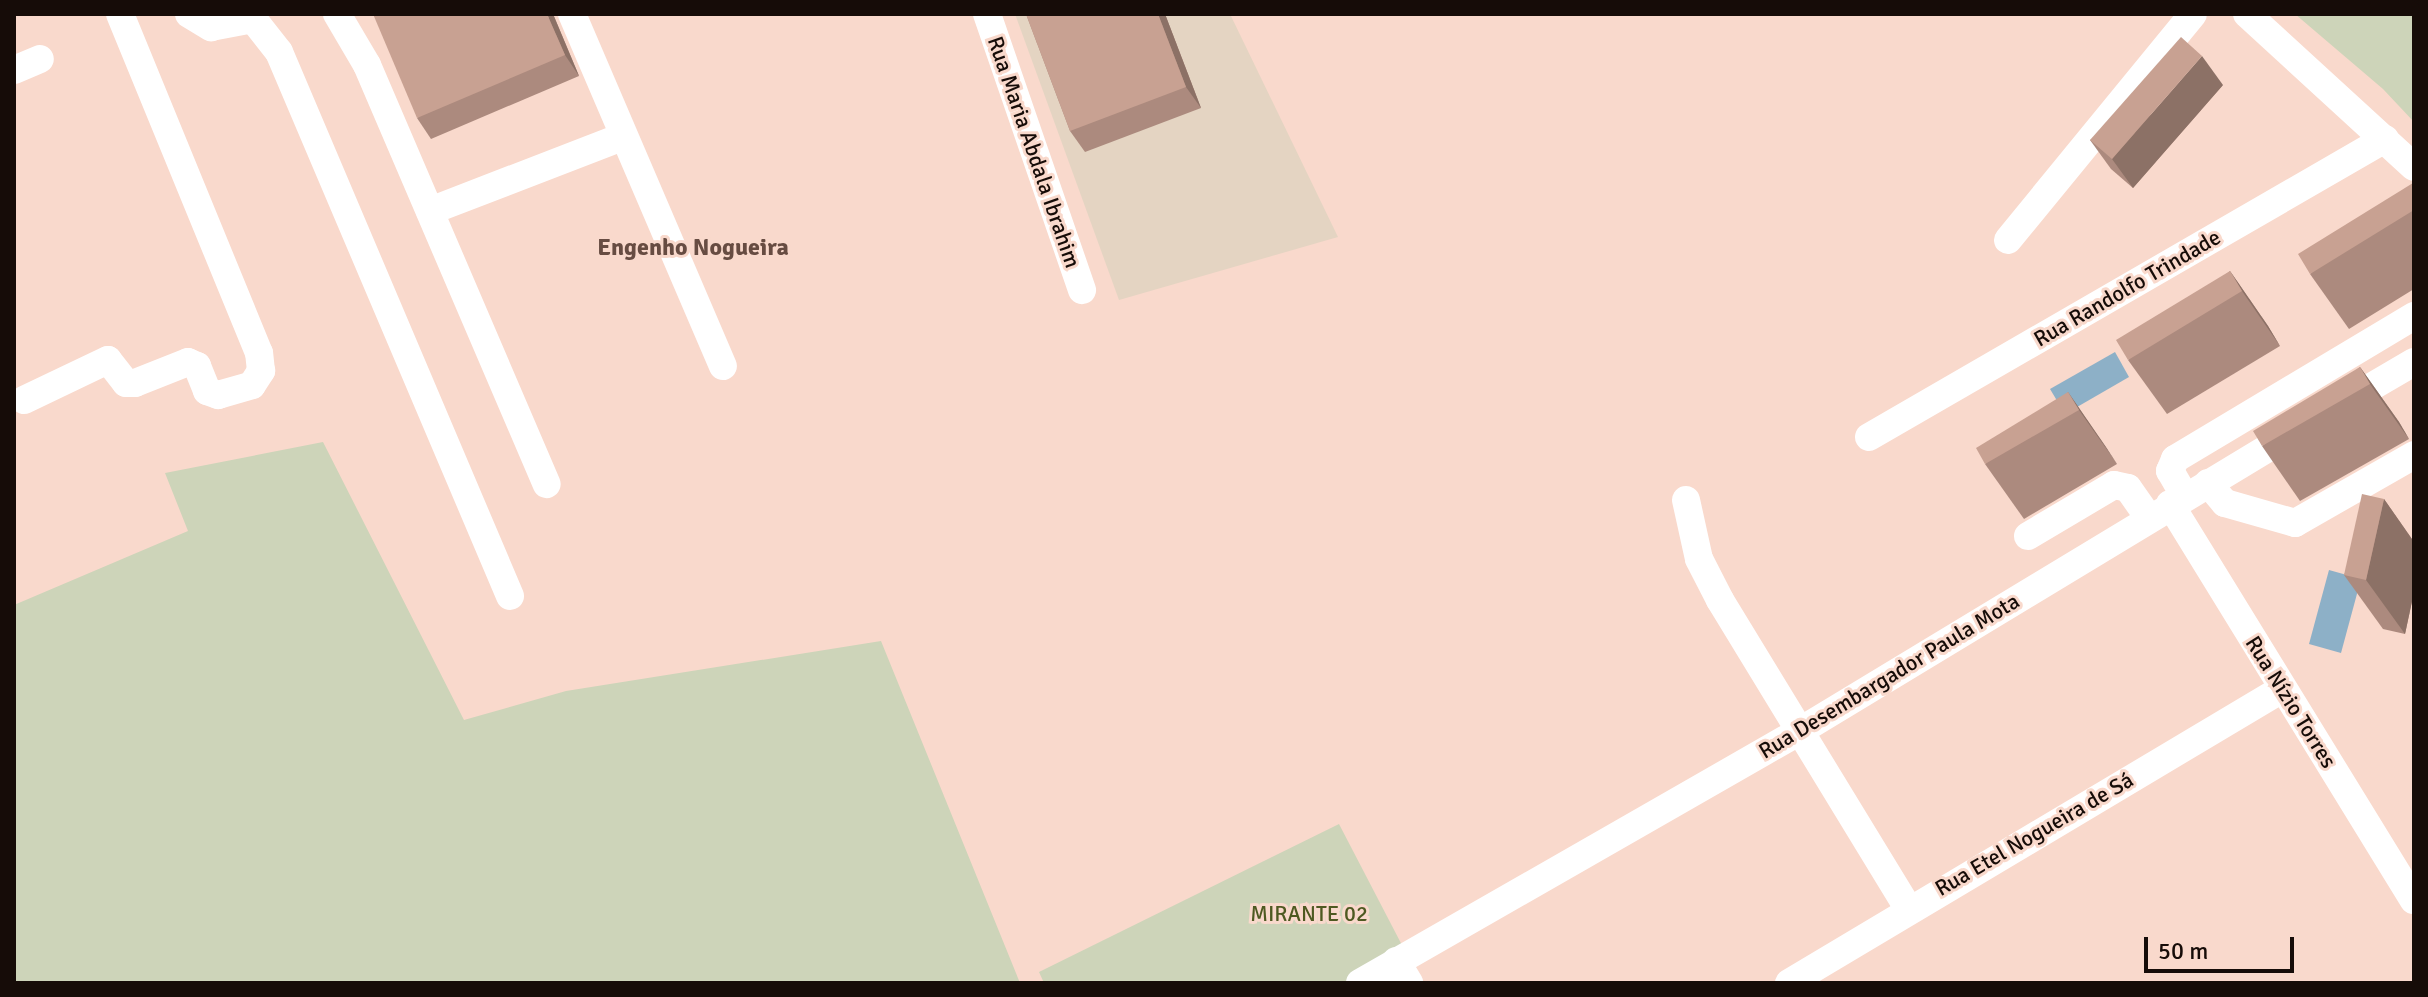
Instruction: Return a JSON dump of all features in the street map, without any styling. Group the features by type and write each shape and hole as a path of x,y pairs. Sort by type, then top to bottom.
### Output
{"street":[{"path":"24,400 108,360 126,383 135,383 188,362 197,366 207,391 218,395 252,385 261,371 259,353 120,14"},
{"path":"189,14 211,27 253,19 279,52 510,596"},
{"path":"337,14 367,65 547,484"},
{"path":"572,14 622,137 723,366"},
{"name":"Rua Maria Abdala Ibrahim","path":"987,14 1082,290"},
{"path":"2008,240 2193,14"},
{"path":"2247,14 2414,167"},
{"path":"430,211 622,137"},
{"name":"Rua Randolfo Trindade","path":"1869,437 2385,139"},
{"path":"2178,500 2170,464 2414,316"},
{"name":"Rua Desembargador Paula Mota","path":"1360,983 1403,972 2178,500 2414,362"},
{"path":"2028,536 2108,487 2121,485 2178,500 2216,497 2281,522 2307,521 2414,455"},
{"path":"1686,500 1699,559 1908,908"},
{"name":"Rua Nízio Torres","path":"2178,500 2282,689 2414,900"},
{"name":"Rua Etel Nogueira de Sá","path":"1789,983 1908,908 2282,689"}],"shaded area":[{"path":"1015,14 1230,14 1338,237 1119,300"}],"green space":[{"path":"2295,14 2414,14 2414,122 2383,89"},
{"path":"323,442 464,720 566,691 881,641 1020,983 14,983 14,605 188,531 165,473"},
{"name":"MIRANTE 02","path":"1339,824 1404,949 1342,983 1044,983 1039,972"}],"water":[{"path":"2115,352 2129,377 2065,414 2050,389"},
{"path":"2329,570 2361,579 2341,653 2309,644"}],"building":[{"path":"373,14 547,14 565,55 417,118"},
{"path":"1026,14 1158,14 1186,87 1070,131"},
{"path":"2181,37 2202,56 2112,159 2090,140"},
{"path":"2413,183 2414,210 2310,274 2298,254"},
{"path":"2230,271 2242,291 2128,360 2116,340"},
{"path":"2360,367 2370,384 2262,446 2253,431"},
{"path":"2068,392 2079,410 1985,464 1976,448"},
{"path":"2362,494 2384,499 2366,580 2344,575"}],"district":[{"name":"Engenho Nogueira","path":"693,248"}]}
